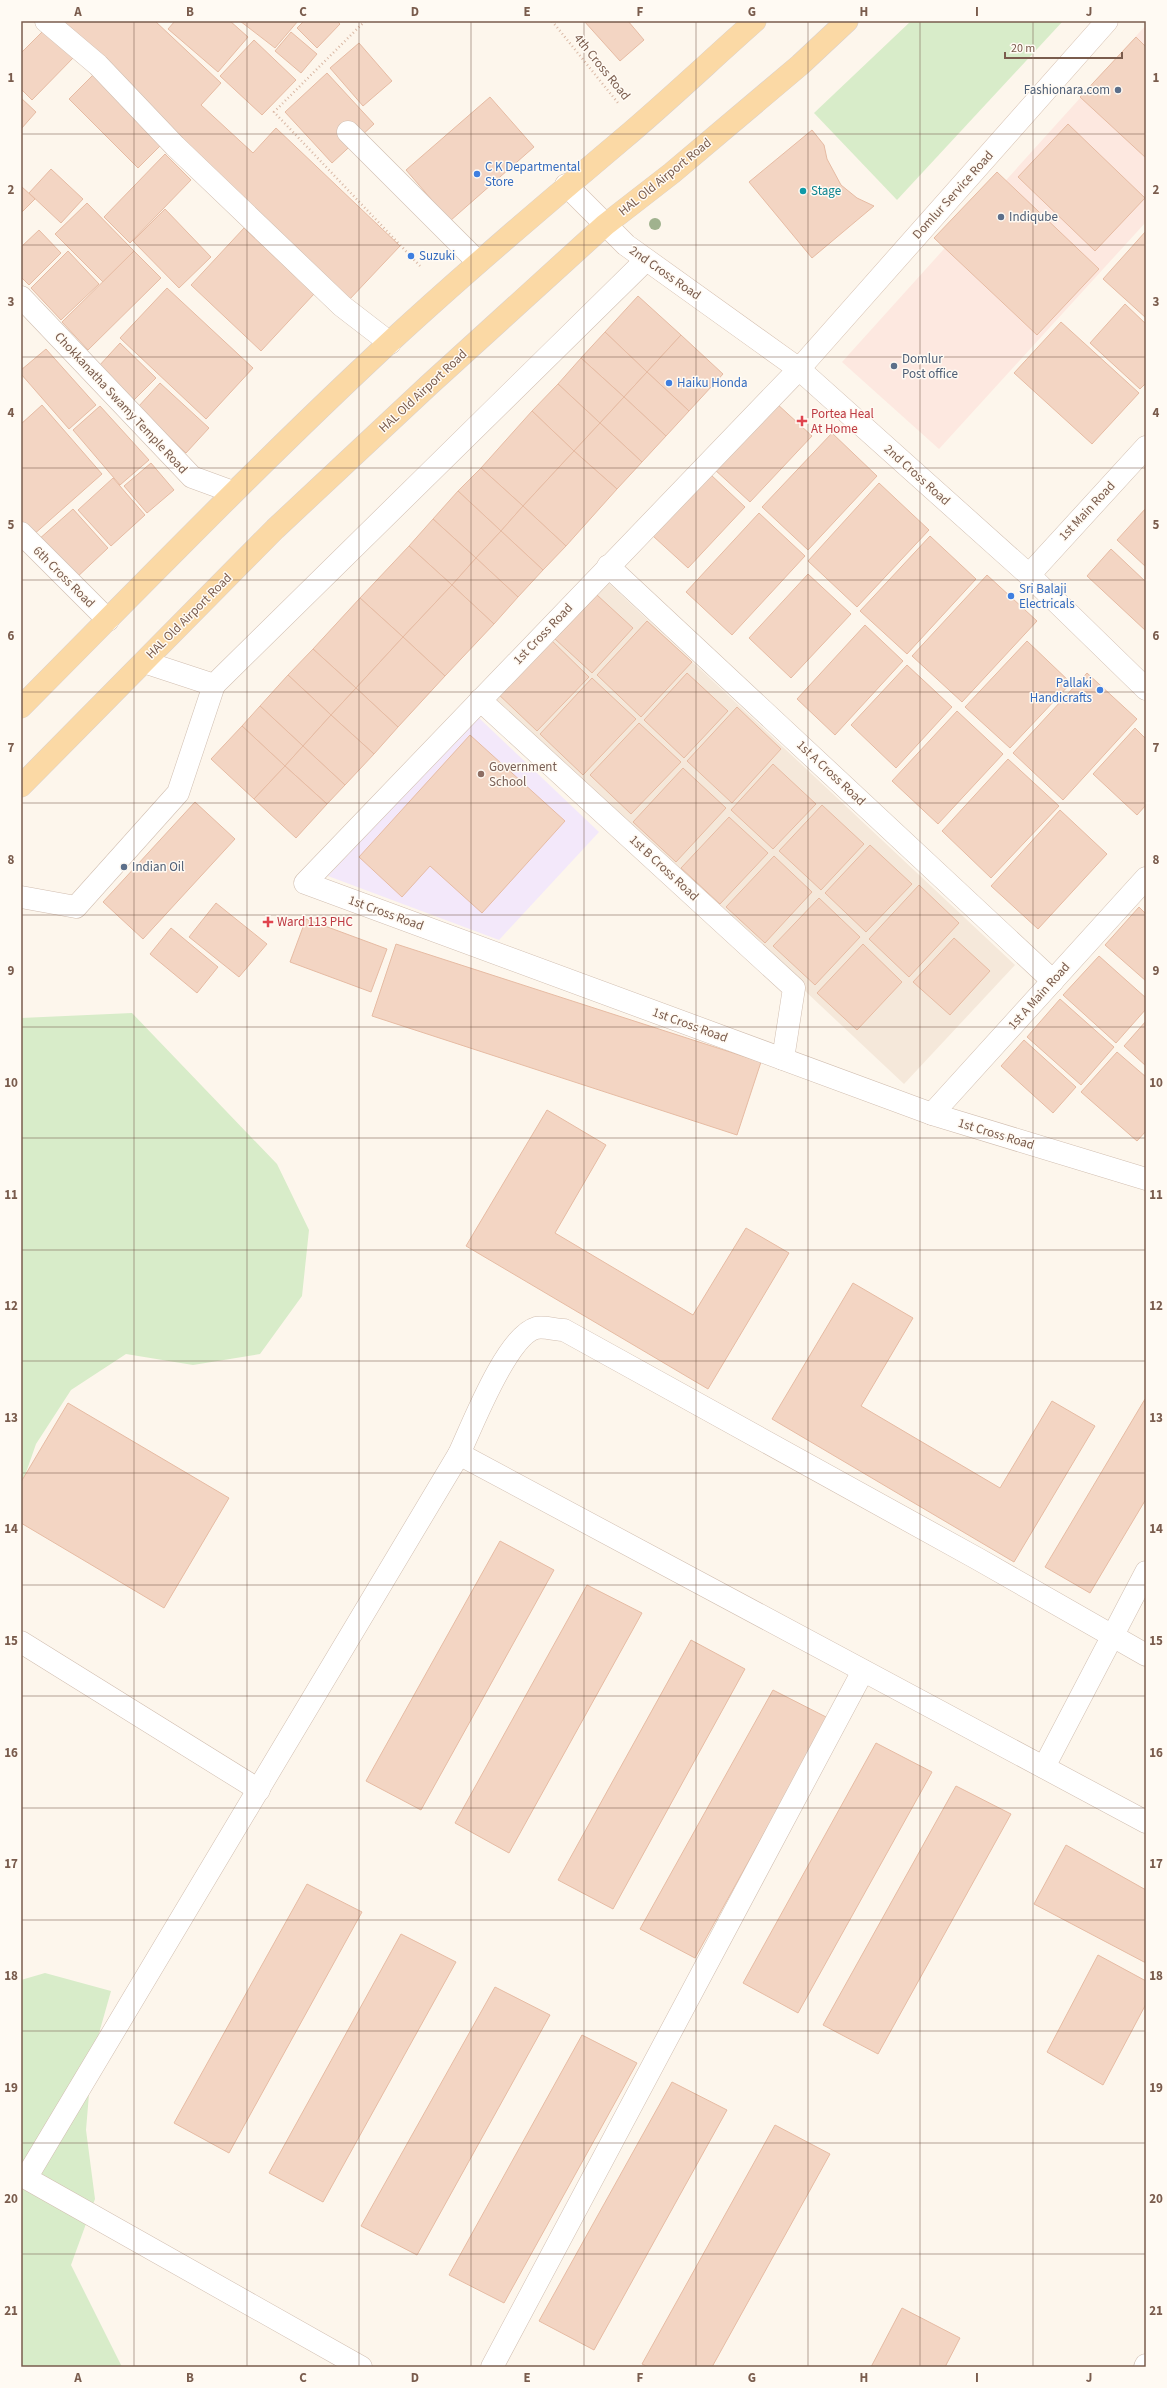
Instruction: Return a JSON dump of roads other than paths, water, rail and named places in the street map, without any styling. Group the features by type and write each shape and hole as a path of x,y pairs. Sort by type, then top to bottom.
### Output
{"main road":[{"path":"21,707 233,492 390,343 478,262 566,185 638,126 756,21"},
{"name":"HAL Old Airport Road","path":"21,786 275,529 604,225 672,173 800,65 846,21"}],"street":[{"path":"46,21 98,65 174,146 342,306 390,343"},
{"name":"Domlur Service Road","path":"799,369 1107,21"},
{"path":"348,132 478,262"},
{"name":"2nd Cross Road","path":"566,185 604,225 646,260 799,369 1028,575 1146,689"},
{"path":"21,897 76,907 178,794 214,685 646,260"},
{"name":"Chokkanatha Swamy Temple Road","path":"21,297 192,477 233,492"},
{"name":"1st Cross Road","path":"799,369 304,883 932,1114 1144,1176"},
{"name":"1st Main Road","path":"1028,575 1146,447"},
{"name":"6th Cross Road","path":"21,534 108,620"},
{"name":"1st A Cross Road","path":"608,566 1053,981"},
{"path":"144,662 214,685"},
{"name":"1st B Cross Road","path":"480,700 794,988 783,1059"},
{"name":"1st A Main Road","path":"932,1114 1146,878"},
{"path":"361,2367 26,2178 459,1454 497,1369 526,1334 537,1328 564,1330 978,1559 1146,1656"},
{"path":"459,1454 1146,1822"},
{"path":"1044,1768 1146,1572"},
{"path":"21,1642 259,1790"},
{"path":"492,2367 864,1671"}],"place":[{"name":"Fashionara.com","path":"1118,90"},
{"name":"C K Departmental Store","path":"477,174"},
{"name":"Stage","path":"803,191"},
{"name":"Indiqube","path":"1001,217"},
{"name":"Suzuki","path":"411,256"},
{"name":"Domlur Post office","path":"894,366"},
{"name":"Haiku Honda","path":"669,383"},
{"name":"Portea Heal At Home","path":"802,421"},
{"name":"Sri Balaji Electricals","path":"1011,596"},
{"name":"Pallaki Handicrafts","path":"1100,690"},
{"name":"Government School","path":"481,774"},
{"name":"Indian Oil","path":"124,867"},
{"name":"Ward 113 PHC","path":"268,922"}]}
